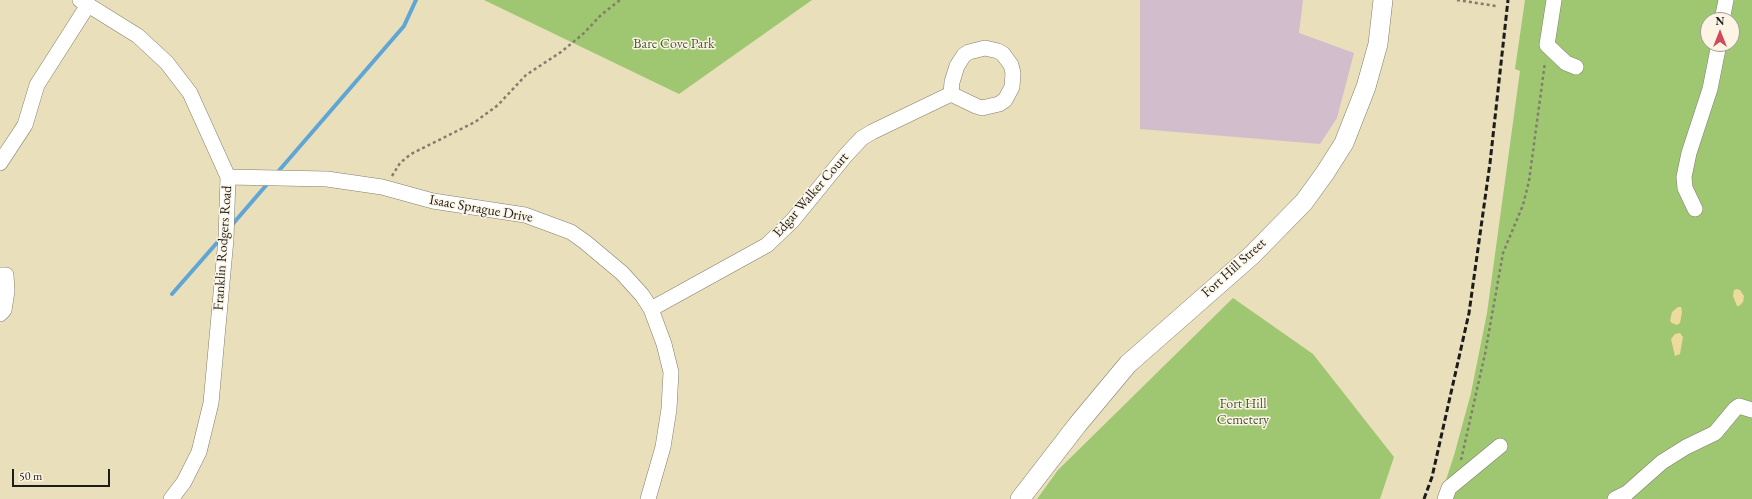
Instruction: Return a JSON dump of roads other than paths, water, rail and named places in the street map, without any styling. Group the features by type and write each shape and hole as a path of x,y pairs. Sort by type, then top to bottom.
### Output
{"main road":[{"name":"Fort Hill Street","path":"1020,499 1078,424 1128,364 1252,255 1304,202 1344,143 1366,87 1378,44 1383,0"}],"street":[{"path":"1554,0 1547,45 1566,63 1576,67"},
{"path":"1724,12 1726,0"},
{"path":"0,163 24,125 37,85 84,2"},
{"name":"Franklin Rodgers Road","path":"84,2 138,36 167,63 190,93 228,177 226,239 211,403 204,436 197,457 184,482 171,499"},
{"path":"985,48 998,51 1003,54 1011,65 1013,79 1009,94 1005,100 999,104 982,108 951,94 952,82 957,66 964,55 969,52 985,48"},
{"path":"1695,210 1685,188 1684,177 1689,153 1711,84 1717,52"},
{"name":"Edgar Walker Court","path":"651,309 767,246 793,220 846,154 862,138 951,94"},
{"name":"Isaac Sprague Drive","path":"228,177 346,181 388,189 433,201 525,215 571,232 585,242 622,273 642,295 651,309 664,344 671,372 669,409 663,447 648,499"},
{"path":"0,275 6,275 7,291 4,310 0,314"},
{"path":"1615,499 1626,493 1662,462 1686,447 1715,433 1739,406 1752,410"},
{"path":"1445,499 1449,488 1500,446"}],"waterway":[{"path":"276,174 404,26 416,0"},
{"path":"231,226 269,182"},
{"path":"172,294 222,237"}],"railway":[{"path":"1424,499 1432,477 1469,313 1490,163 1508,0"}],"park label":[{"name":"Bare Cove Park","path":"674,44"},
{"name":"Fort Hill Cemetery","path":"1243,412"}]}
